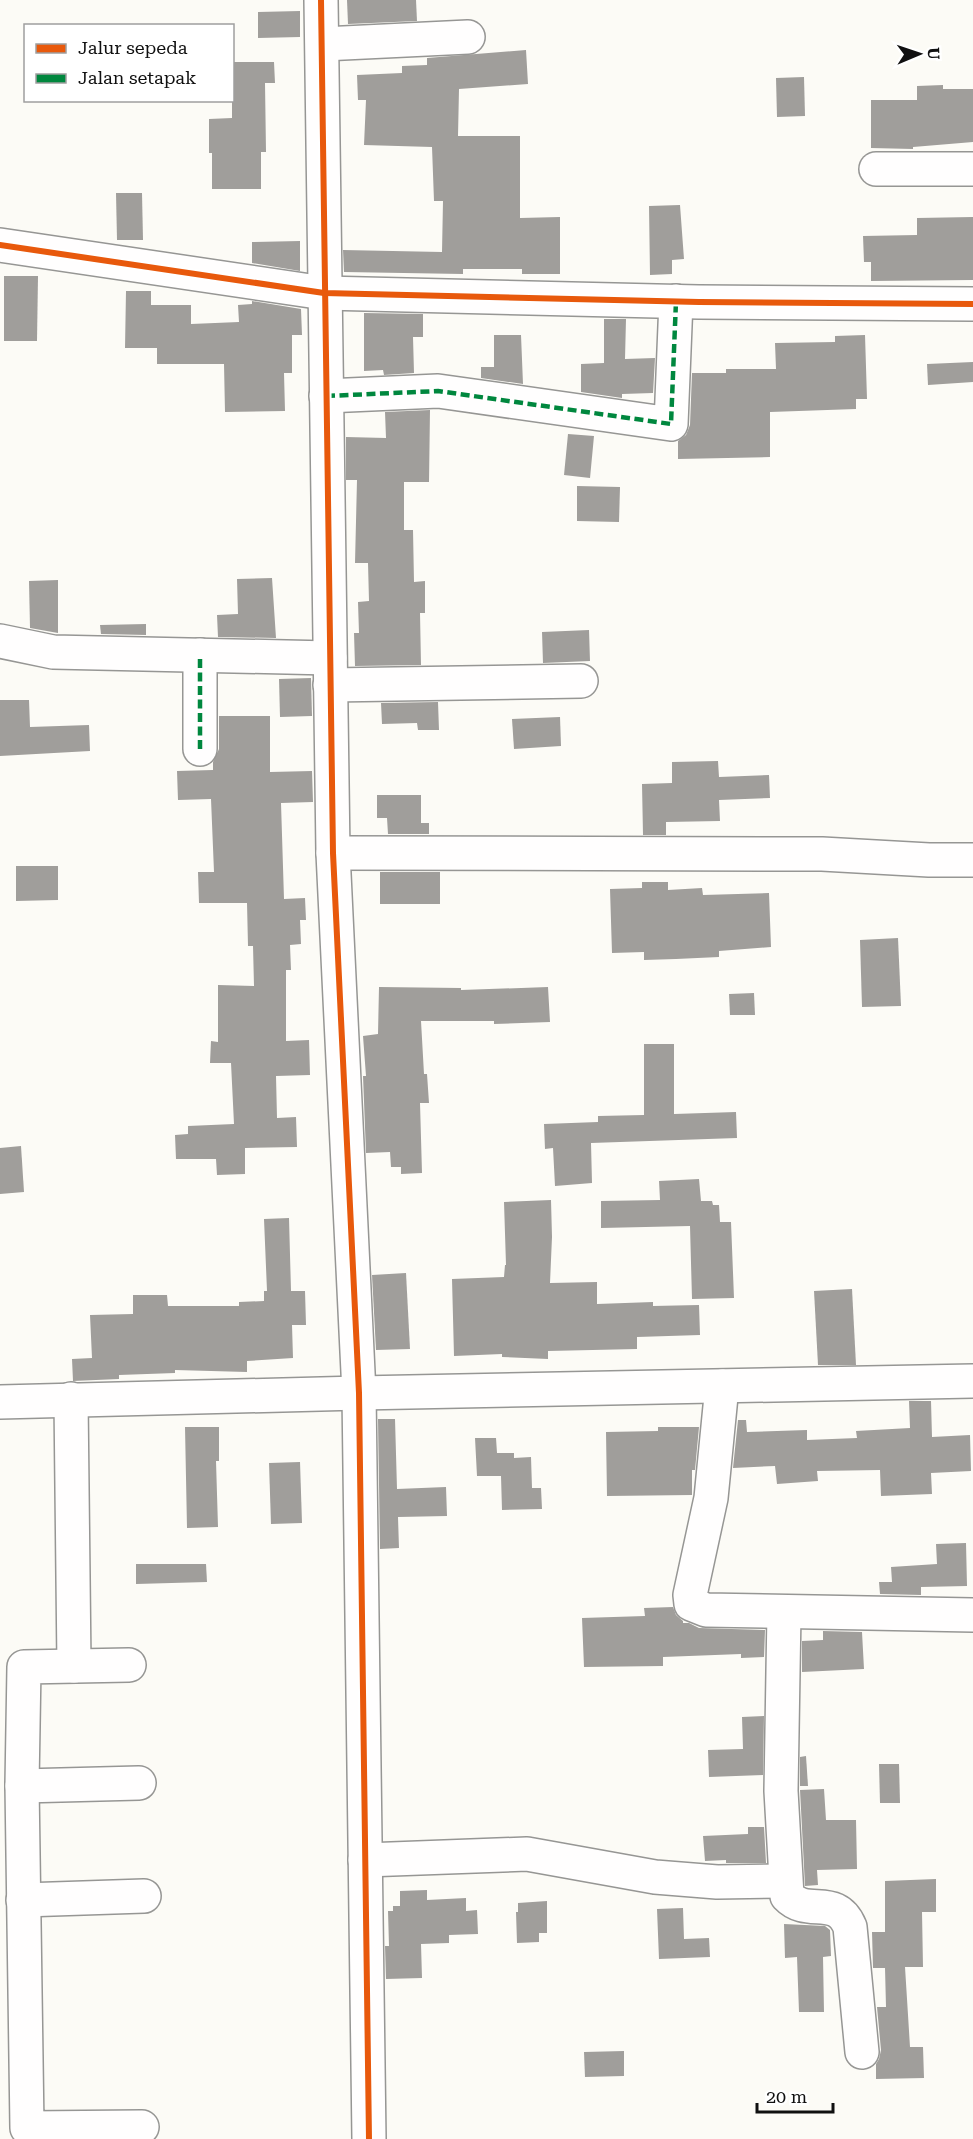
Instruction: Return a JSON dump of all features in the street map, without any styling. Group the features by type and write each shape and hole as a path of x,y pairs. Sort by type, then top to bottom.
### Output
{"street":[{"path":"321,0 333,853 359,1393 369,2139"},
{"path":"323,44 468,38"},
{"path":"876,169 973,169"},
{"path":"0,245 324,293 676,301 973,304"},
{"path":"326,396 438,391 671,424 676,301"},
{"path":"0,641 53,652 200,655 330,671 581,681"},
{"path":"200,655 200,749"},
{"path":"333,853 810,854 973,860"},
{"path":"0,1402 973,1381"},
{"path":"722,1386 711,1498 690,1595 691,1604 706,1610 973,1615"},
{"path":"71,1399 74,1666"},
{"path":"784,1612 781,1791 787,1896 795,1904 837,1909 846,1916 850,1927 862,2052"},
{"path":"129,1665 24,1666 22,1786 27,2128 142,2127"},
{"path":"22,1786 139,1783"},
{"path":"365,1860 527,1854 655,1877 717,1882 785,1881"},
{"path":"23,1900 144,1896"}],"building":[{"path":"347,0 416,0 417,21 348,24"},
{"path":"300,11 300,37 258,38 258,12"},
{"path":"526,50 528,84 459,89 458,136 520,136 520,218 560,217 560,274 522,274 522,269 463,269 463,274 344,272 343,250 442,252 443,201 434,201 432,147 364,145 366,100 358,100 357,75 402,73 402,66 427,65 427,58"},
{"path":"234,62 274,62 275,83 265,83 266,152 261,152 261,189 212,189 209,119 232,118"},
{"path":"804,77 805,116 777,117 776,78"},
{"path":"943,85 943,89 973,89 973,142 913,147 913,149 871,148 871,100 917,100 917,86"},
{"path":"116,193 142,193 143,240 117,240"},
{"path":"680,205 684,259 672,260 672,274 650,275 649,206"},
{"path":"973,217 973,280 871,281 871,262 864,262 863,236 917,235 917,218"},
{"path":"300,241 300,271 252,263 252,242"},
{"path":"4,276 38,276 37,341 4,341"},
{"path":"126,291 151,291 151,305 191,305 191,324 239,322 238,305 252,304 252,301 301,309 302,335 292,335 292,373 284,373 285,411 225,412 224,364 157,364 157,348 125,348"},
{"path":"364,313 423,314 423,337 413,337 414,373 384,375 383,370 364,371"},
{"path":"604,319 626,319 625,359 655,358 653,393 622,394 622,398 581,392 581,364 604,363"},
{"path":"494,335 521,335 523,384 481,378 481,367 494,367"},
{"path":"865,335 867,399 856,399 856,409 770,412 770,457 678,459 678,441 686,435 690,425 692,373 726,373 726,369 776,369 775,343 835,342 835,336"},
{"path":"973,362 973,382 928,385 927,364"},
{"path":"430,410 429,482 404,482 404,530 413,530 414,582 425,581 425,613 420,613 421,665 355,666 354,633 359,633 358,602 369,601 368,563 355,563 357,480 346,480 346,437 386,438 385,412"},
{"path":"568,434 594,436 590,478 564,475"},
{"path":"577,486 620,487 619,522 577,521"},
{"path":"272,578 276,638 218,637 217,615 238,614 237,579"},
{"path":"58,580 58,633 30,628 29,581"},
{"path":"146,624 146,635 101,634 100,625"},
{"path":"589,630 590,661 543,663 542,632"},
{"path":"311,678 312,716 280,717 279,679"},
{"path":"0,700 29,700 30,727 89,725 90,751 0,756"},
{"path":"438,702 439,730 418,730 417,723 382,724 381,703"},
{"path":"219,716 270,716 270,772 312,771 313,802 281,803 284,899 305,898 306,920 300,920 301,944 290,945 291,970 286,970 286,1041 309,1040 310,1075 276,1076 277,1118 296,1117 297,1147 245,1148 245,1174 217,1175 216,1159 176,1159 175,1135 188,1134 188,1126 234,1124 231,1063 210,1063 211,1041 218,1042 218,985 254,986 253,946 248,946 247,903 199,903 198,872 214,872 211,799 178,800 177,771 213,770 213,762 219,749"},
{"path":"560,717 561,746 514,749 512,719"},
{"path":"718,761 719,777 769,775 770,798 719,800 720,821 666,822 666,835 643,835 642,784 672,783 672,762"},
{"path":"377,795 421,795 421,823 429,823 429,834 388,834 387,818 377,818"},
{"path":"16,866 58,866 58,900 16,901"},
{"path":"380,872 440,872 440,904 380,904"},
{"path":"642,882 668,882 668,890 702,888 703,895 769,893 771,947 719,951 719,957 676,959 644,960 644,952 612,953 610,889 642,888"},
{"path":"898,938 901,1006 862,1007 860,940"},
{"path":"379,987 461,988 461,990 548,987 550,1022 494,1024 494,1021 421,1021 424,1074 427,1074 429,1103 420,1103 422,1173 401,1174 401,1167 391,1167 390,1152 366,1153 363,1076 366,1076 363,1036 378,1034"},
{"path":"754,993 755,1015 730,1015 729,994"},
{"path":"644,1044 674,1044 674,1114 736,1112 737,1138 591,1143 592,1183 555,1186 553,1148 545,1149 544,1124 598,1122 598,1116 644,1115"},
{"path":"21,1146 24,1192 0,1194 0,1148"},
{"path":"699,1179 701,1201 712,1201 713,1205 719,1205 720,1222 731,1222 734,1298 692,1299 690,1226 601,1228 601,1201 660,1200 659,1181"},
{"path":"551,1200 550,1283 597,1282 597,1304 653,1302 653,1306 699,1305 700,1335 637,1337 637,1349 548,1351 548,1359 502,1357 502,1354 454,1356 452,1279 504,1277 506,1265 504,1202"},
{"path":"289,1218 291,1291 305,1291 306,1325 292,1325 293,1358 247,1361 247,1372 175,1370 175,1373 119,1375 119,1379 73,1381 72,1359 92,1358 90,1315 133,1314 133,1295 167,1295 168,1306 239,1306 239,1302 264,1301 264,1291 267,1291 264,1219"},
{"path":"406,1273 410,1349 376,1350 372,1275"},
{"path":"852,1289 856,1365 818,1365 814,1291"},
{"path":"909,1401 931,1401 932,1437 970,1435 971,1471 931,1473 932,1494 881,1496 880,1470 817,1471 818,1481 777,1484 775,1466 733,1468 738,1420 746,1420 747,1432 807,1430 807,1440 857,1438 856,1431 910,1428"},
{"path":"378,1419 395,1419 397,1489 446,1487 447,1516 398,1517 399,1548 380,1549"},
{"path":"185,1427 219,1427 219,1461 216,1461 218,1527 187,1528"},
{"path":"658,1427 699,1427 695,1470 692,1470 692,1495 607,1496 606,1432 658,1431"},
{"path":"475,1438 496,1438 497,1453 514,1453 514,1458 531,1457 532,1488 541,1488 542,1509 502,1510 501,1476 477,1476"},
{"path":"300,1462 302,1523 271,1524 269,1463"},
{"path":"966,1543 967,1586 921,1587 921,1595 880,1594 879,1582 892,1582 891,1567 937,1564 936,1544"},
{"path":"136,1564 206,1564 207,1582 136,1584"},
{"path":"673,1607 683,1623 699,1628 765,1630 764,1657 741,1658 741,1654 663,1657 663,1666 584,1667 582,1618 645,1616 644,1608"},
{"path":"823,1631 862,1632 864,1669 802,1672 802,1641 823,1640"},
{"path":"764,1716 763,1775 709,1777 708,1750 743,1749 742,1717"},
{"path":"806,1756 808,1786 800,1786 800,1757"},
{"path":"879,1764 899,1764 900,1803 880,1803"},
{"path":"824,1789 826,1820 856,1820 857,1869 817,1870 818,1885 805,1886 800,1790"},
{"path":"748,1827 764,1827 766,1863 705,1861 703,1836 748,1834"},
{"path":"936,1879 936,1912 922,1912 923,1967 905,1967 910,2047 923,2047 924,2078 876,2079 876,2064 881,2050 877,2007 886,2007 885,1968 873,1968 872,1932 885,1932 885,1881"},
{"path":"427,1890 427,1900 466,1898 466,1911 477,1910 478,1934 449,1935 449,1943 421,1944 422,1978 386,1979 385,1946 389,1946 388,1911 393,1911 393,1906 400,1906 400,1891"},
{"path":"547,1901 547,1933 539,1933 539,1942 517,1943 518,1903"},
{"path":"683,1908 684,1939 709,1938 710,1957 659,1959 657,1909"},
{"path":"784,1924 825,1926 830,1930 831,1956 823,1957 824,2012 799,2012 797,1957 785,1958"},
{"path":"624,2051 624,2076 585,2077 584,2052"}],"marked path":[{"path":"326,396 438,391 671,424 676,301"},
{"path":"200,655 200,749"}],"cycle path":[{"path":"321,0 333,853 359,1393 369,2139"},
{"path":"0,245 324,293 699,302 973,304"}]}
